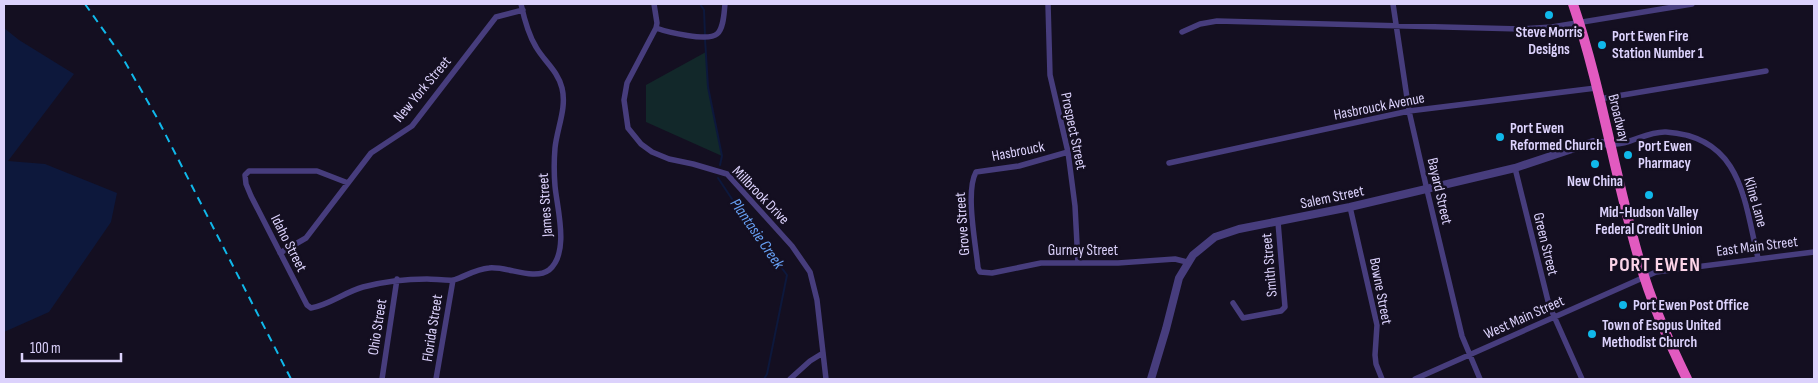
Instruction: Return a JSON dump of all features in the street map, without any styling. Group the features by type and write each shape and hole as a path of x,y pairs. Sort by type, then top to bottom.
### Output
{"highway":[{"name":"Broadway","path":"1572,4 1579,23 1644,277 1659,319 1687,379"}],"street":[{"path":"654,4 656,28 678,35 691,36 712,36 717,34 721,28 725,4"},
{"name":"Prospect Street","path":"1048,4 1050,75 1068,152 1075,206 1078,263"},
{"name":"Bayard Street","path":"1393,4 1409,111 1426,190 1462,336 1480,379"},
{"path":"1182,32 1200,24 1217,22 1552,27 1692,4"},
{"name":"New York Street","path":"280,253 306,238 371,153 412,126 496,17 522,7"},
{"name":"James Street","path":"324,304 362,287 397,279 453,280 474,271 490,268 538,275 552,267 560,246 562,228 554,174 555,147 563,104 562,87 555,72 530,35 522,7"},
{"name":"Millbrook Drive","path":"656,28 627,83 624,111 628,128 641,144 652,152 669,159 727,174 792,246 810,272 817,300 826,379"},
{"path":"1599,99 1766,71"},
{"name":"Hasbrouck Avenue","path":"1169,163 1409,111 1596,88"},
{"name":"Kline Lane","path":"1610,144 1617,145 1665,132 1684,135 1703,141 1716,148 1727,160 1737,176 1758,258"},
{"name":"Salem Street","path":"1151,379 1179,278 1187,262 1201,247 1220,235 1240,229 1426,190 1515,168 1593,142 1610,144"},
{"name":"Hasbrouck","path":"974,174 978,170 1019,166 1068,152"},
{"name":"Green Street","path":"1515,168 1544,286 1554,317 1582,379"},
{"name":"Idaho Street","path":"324,304 311,308 307,305 251,196 244,176 249,171 317,171 348,183"},
{"name":"Grove Street","path":"974,174 971,208 980,272"},
{"name":"Bowne Street","path":"1350,207 1377,325 1374,355 1382,379"},
{"name":"Smith Street","path":"1233,303 1244,318 1281,311 1285,307 1278,222"},
{"name":"East Main Street","path":"1644,277 1656,272 1814,252"},
{"name":"Gurney Street","path":"980,272 992,272 1041,262 1078,263 1176,259 1187,262"},
{"name":"West Main Street","path":"1414,379 1644,277"},
{"name":"Ohio Street","path":"382,379 397,279"},
{"name":"Florida Street","path":"436,379 453,280"},
{"path":"790,379 802,367 823,353"}],"green space":[{"path":"706,52 708,87 722,156 646,122 646,85"}],"water":[{"path":"4,28 19,40 74,74 8,161 45,164 117,193 111,222 49,312 4,332"}],"waterway":[{"name":"Plantasie Creek","path":"700,4 704,10 705,35"},
{"name":"Plantasie Creek","path":"705,39 708,87 722,156 720,165"},
{"name":"Plantasie Creek","path":"718,178 748,223 787,275 767,374 764,379"}],"railway":[{"path":"85,4 121,55 156,116 291,379"}],"place":[{"name":"Steve Morris Designs","path":"1549,15"},
{"name":"Port Ewen Fire Station Number 1","path":"1602,45"},
{"name":"Port Ewen Reformed Church","path":"1500,137"},
{"name":"Port Ewen Pharmacy","path":"1628,155"},
{"name":"New China","path":"1595,164"},
{"name":"Mid-Hudson Valley Federal Credit Union","path":"1649,195"},
{"name":"Port Ewen Post Office","path":"1623,305"},
{"name":"Town of Esopus United Methodist Church","path":"1592,334"}],"district":[{"name":"PORT EWEN","path":"1655,264"}]}
